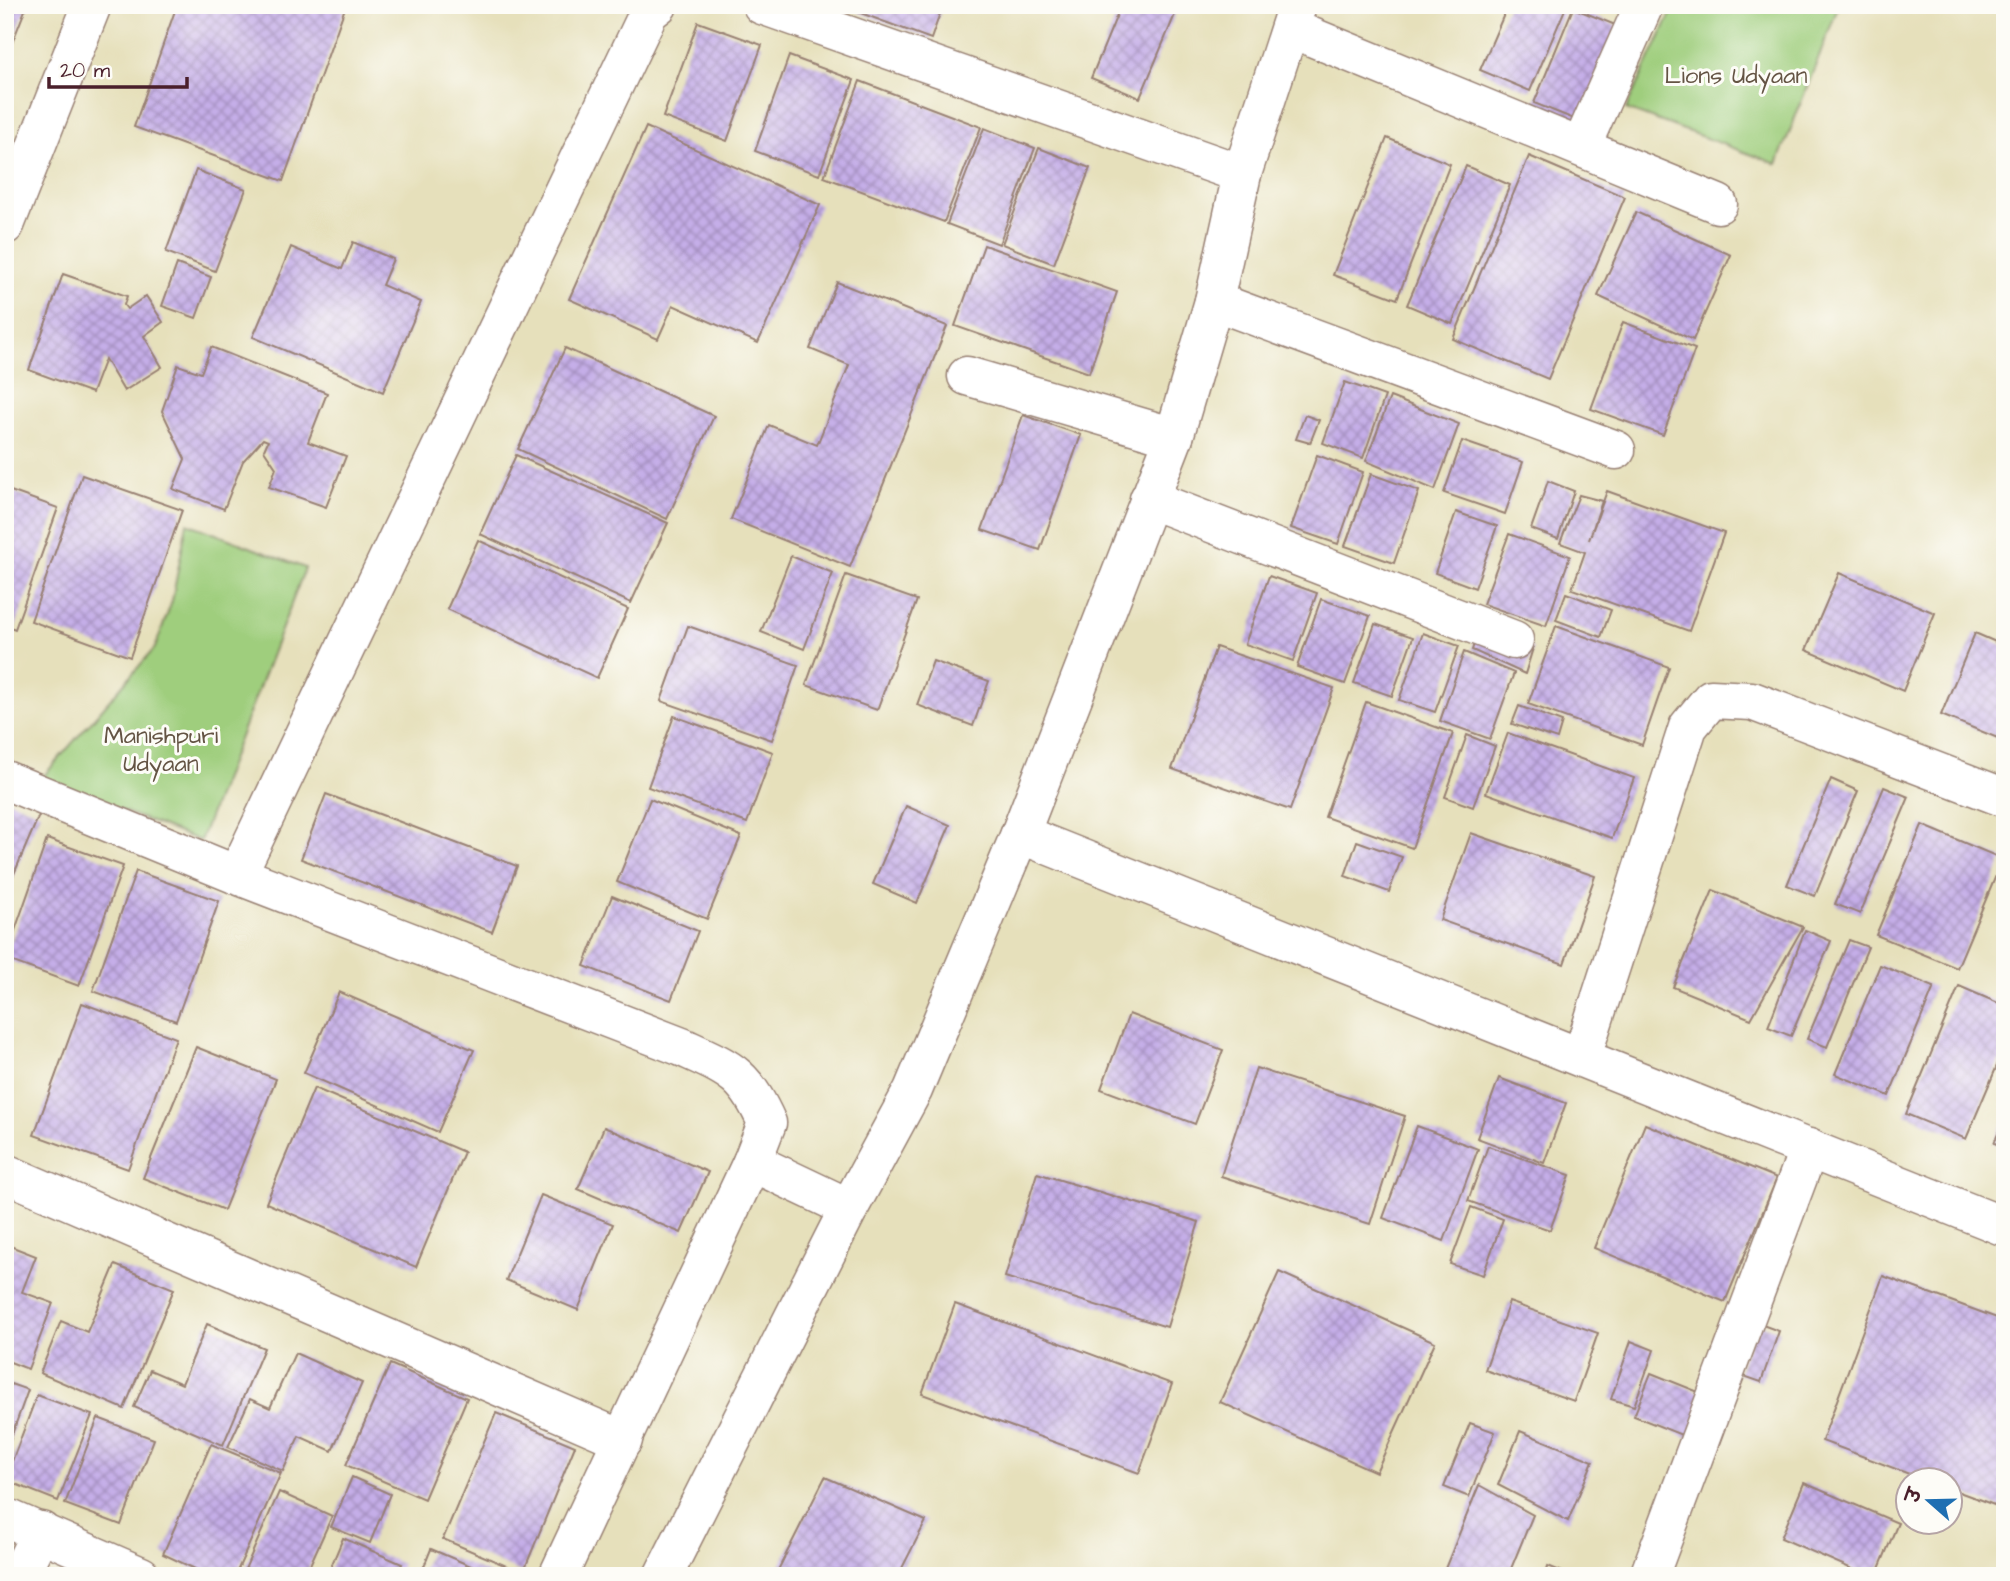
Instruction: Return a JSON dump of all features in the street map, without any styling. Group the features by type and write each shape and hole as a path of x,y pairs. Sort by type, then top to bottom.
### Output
{"street":[{"path":"5,225 17,157 92,5"},
{"path":"237,875 649,12 658,5"},
{"path":"762,5 1242,174"},
{"path":"1581,148 1644,5"},
{"path":"663,1576 849,1208 913,1090 1020,834 1174,437 1214,301 1242,174 1293,16 1581,148 1718,204"},
{"path":"1214,301 1616,450"},
{"path":"967,376 1174,437"},
{"path":"1149,499 1514,640"},
{"path":"1582,1056 1688,727 1711,699 1752,701 2005,798"},
{"path":"5,780 237,875 682,1047 734,1071 755,1095 767,1123 752,1162 558,1576"},
{"path":"1020,834 2005,1227"},
{"path":"1649,1576 1809,1148"},
{"path":"752,1162 849,1208"},
{"path":"5,1173 623,1440"},
{"path":"5,1517 141,1576"},
{"path":"19,1576 41,1531"}],"green space":[{"name":"Lions Udyaan","path":"1675,5 1839,5 1777,164 1626,109"},
{"name":"Manishpuri Udyaan","path":"187,523 305,568 200,841 41,779 155,648 172,601"}],"building":[{"path":"5,5 27,5 5,61"},
{"path":"177,5 346,5 283,181 134,127"},
{"path":"839,5 943,5 931,39"},
{"path":"1121,5 1179,5 1140,98 1091,78"},
{"path":"1508,5 1566,7 1530,91 1480,70"},
{"path":"1573,8 1618,26 1579,121 1534,103"},
{"path":"698,22 762,45 727,141 663,117"},
{"path":"789,56 854,80 819,175 755,151"},
{"path":"860,81 981,127 944,222 824,177"},
{"path":"646,127 820,205 758,343 673,305 658,339 569,299"},
{"path":"984,128 1035,148 999,244 947,224"},
{"path":"1387,138 1450,164 1397,299 1333,275"},
{"path":"1039,148 1090,168 1054,264 1002,244"},
{"path":"1529,156 1625,197 1548,379 1453,339"},
{"path":"1466,166 1510,185 1452,324 1407,305"},
{"path":"196,170 246,189 215,271 166,252"},
{"path":"1636,212 1731,255 1693,340 1598,296"},
{"path":"353,242 393,259 382,285 421,302 383,392 253,337 291,247 342,269"},
{"path":"984,245 1117,292 1089,373 955,326"},
{"path":"177,264 211,277 196,318 162,306"},
{"path":"63,274 127,296 124,305 127,309 146,296 163,322 144,336 162,367 124,391 105,359 92,393 29,370"},
{"path":"837,282 947,326 850,567 731,519 769,425 817,445 849,365 810,349"},
{"path":"1623,322 1695,349 1663,435 1591,409"},
{"path":"211,347 327,393 308,442 346,456 326,507 269,487 276,468 264,450 268,441 263,439 243,461 224,509 173,489 185,459 162,411 178,365 201,373"},
{"path":"565,348 714,416 667,519 518,449"},
{"path":"1345,382 1385,396 1363,458 1323,443"},
{"path":"1390,397 1459,424 1435,490 1366,461"},
{"path":"1023,415 1081,435 1040,550 982,530"},
{"path":"1305,415 1319,420 1310,443 1296,439"},
{"path":"1462,441 1523,462 1505,514 1444,493"},
{"path":"516,455 668,523 631,603 480,534"},
{"path":"1317,455 1363,472 1338,544 1291,528"},
{"path":"1371,474 1419,491 1394,563 1345,546"},
{"path":"82,475 182,510 130,657 31,621"},
{"path":"1548,481 1574,491 1558,539 1531,529"},
{"path":"5,489 58,508 15,629 5,625"},
{"path":"1607,491 1724,533 1689,631 1572,589 1585,552 1560,543 1579,495 1602,501 1589,540"},
{"path":"1456,512 1497,526 1475,588 1435,573"},
{"path":"1509,534 1570,556 1546,626 1483,604"},
{"path":"478,540 628,609 597,678 447,609"},
{"path":"791,556 833,573 804,649 761,632"},
{"path":"1839,573 1935,613 1903,691 1806,650"},
{"path":"846,575 917,600 877,710 806,685"},
{"path":"1269,576 1317,593 1293,661 1245,644"},
{"path":"1566,593 1611,610 1601,637 1556,620"},
{"path":"1321,599 1370,616 1345,684 1297,667"},
{"path":"1375,624 1413,637 1392,696 1354,683"},
{"path":"688,626 798,665 772,740 661,701"},
{"path":"1556,626 1669,667 1642,745 1528,704"},
{"path":"1479,629 1533,648 1525,674 1472,650"},
{"path":"1423,633 1459,646 1435,712 1399,700"},
{"path":"1975,633 2005,646 2005,741 1941,715"},
{"path":"1216,647 1334,688 1290,810 1172,769"},
{"path":"1464,652 1514,673 1490,739 1440,721"},
{"path":"933,661 989,681 973,726 917,705"},
{"path":"1366,702 1453,733 1412,848 1325,817"},
{"path":"1519,706 1562,722 1557,739 1512,724"},
{"path":"674,716 773,752 747,823 648,787"},
{"path":"1508,733 1634,778 1612,838 1486,793"},
{"path":"1467,735 1495,746 1473,807 1445,797"},
{"path":"1831,779 1858,791 1815,896 1787,885"},
{"path":"1884,787 1909,797 1860,914 1835,904"},
{"path":"326,794 517,866 492,932 301,859"},
{"path":"5,799 40,813 5,895"},
{"path":"650,799 741,836 707,919 617,882"},
{"path":"906,806 950,825 917,903 873,884"},
{"path":"1922,825 2003,859 1957,968 1876,935"},
{"path":"1471,833 1595,876 1564,964 1440,920"},
{"path":"47,839 123,866 79,986 5,959"},
{"path":"1357,841 1402,857 1389,892 1345,876"},
{"path":"136,871 219,901 176,1021 93,991"},
{"path":"1713,890 1803,927 1751,1019 1673,987"},
{"path":"612,896 698,931 671,1000 584,966"},
{"path":"1805,930 1831,941 1791,1036 1768,1027"},
{"path":"1849,940 1868,947 1827,1047 1807,1039"},
{"path":"1880,965 1934,987 1889,1096 1835,1074"},
{"path":"1959,986 2005,1006 2005,1063 1999,1061 1966,1139 1906,1114"},
{"path":"339,992 474,1050 438,1132 304,1073"},
{"path":"82,1003 176,1038 128,1169 34,1135"},
{"path":"1129,1014 1223,1050 1195,1124 1101,1089"},
{"path":"196,1047 276,1079 224,1210 143,1178"},
{"path":"1256,1068 1405,1116 1370,1224 1221,1176"},
{"path":"1499,1078 1566,1103 1544,1163 1477,1138"},
{"path":"314,1088 464,1152 416,1267 266,1203"},
{"path":"2005,1118 2005,1147 1994,1143"},
{"path":"1645,1124 1777,1178 1725,1302 1594,1248"},
{"path":"1417,1126 1478,1149 1444,1241 1383,1218"},
{"path":"604,1127 708,1172 681,1233 578,1189"},
{"path":"1488,1146 1570,1175 1550,1230 1468,1201"},
{"path":"1037,1173 1199,1222 1167,1327 1005,1277"},
{"path":"541,1195 613,1224 578,1310 506,1280"},
{"path":"1471,1207 1503,1219 1483,1275 1450,1264"},
{"path":"5,1244 36,1256 22,1292 53,1303 28,1369 5,1360"},
{"path":"115,1265 174,1289 124,1409 40,1373 61,1321 87,1332"},
{"path":"1279,1272 1435,1342 1376,1472 1220,1402"},
{"path":"1883,1276 2005,1321 2005,1509 1965,1494 1965,1466 1895,1466 1895,1469 1822,1441"},
{"path":"1509,1302 1598,1333 1574,1401 1485,1370"},
{"path":"955,1304 1172,1384 1139,1473 922,1394"},
{"path":"1757,1323 1779,1331 1761,1382 1738,1374"},
{"path":"207,1324 264,1348 223,1445 134,1407 150,1370 182,1384"},
{"path":"1631,1341 1654,1350 1634,1406 1611,1399"},
{"path":"295,1353 362,1383 332,1451 299,1436 283,1471 228,1447 250,1399 270,1408"},
{"path":"390,1364 467,1398 424,1499 346,1465"},
{"path":"1651,1373 1706,1395 1689,1438 1634,1416"},
{"path":"5,1382 28,1390 6,1451 5,1451"},
{"path":"37,1395 92,1415 58,1501 5,1480"},
{"path":"496,1413 575,1446 523,1573 443,1539"},
{"path":"98,1418 154,1439 121,1525 65,1504"},
{"path":"1470,1423 1495,1432 1469,1497 1444,1487"},
{"path":"1520,1431 1593,1461 1568,1521 1498,1485"},
{"path":"211,1444 281,1473 235,1576 210,1576 163,1554"},
{"path":"352,1477 390,1494 370,1543 331,1527"},
{"path":"825,1477 926,1521 898,1576 775,1576"},
{"path":"1804,1483 1895,1522 1895,1530 1876,1576 1868,1576 1781,1538"},
{"path":"1479,1485 1533,1515 1508,1576 1442,1576"},
{"path":"279,1492 332,1516 305,1576 242,1576"},
{"path":"343,1538 402,1564 397,1576 327,1576"},
{"path":"431,1549 494,1576 420,1576"},
{"path":"1548,1566 1572,1576 1545,1576"}]}
